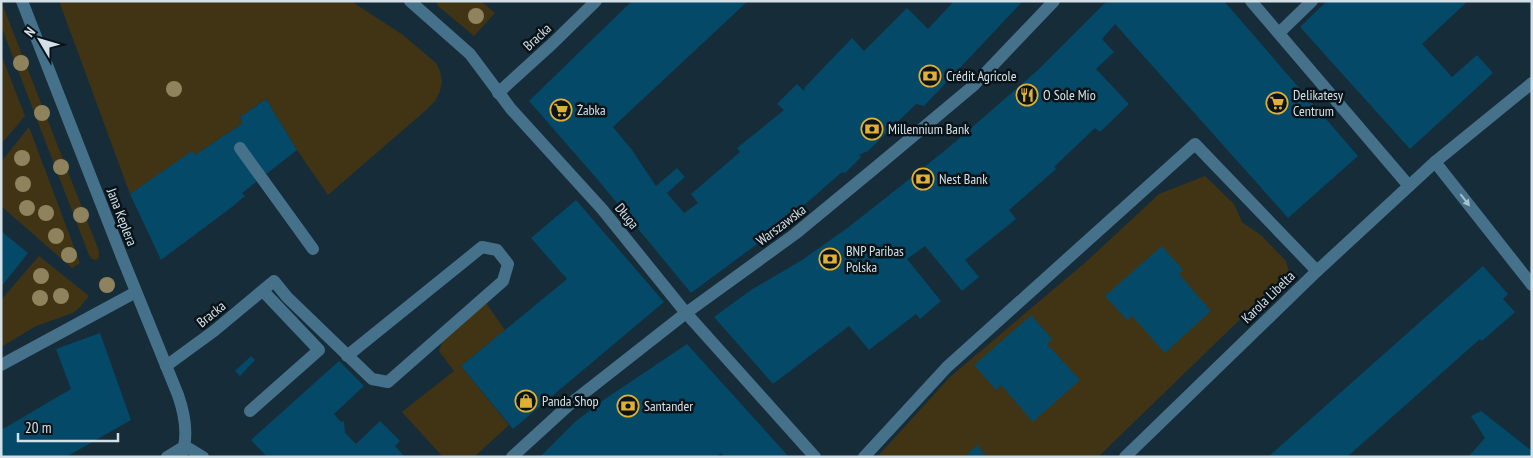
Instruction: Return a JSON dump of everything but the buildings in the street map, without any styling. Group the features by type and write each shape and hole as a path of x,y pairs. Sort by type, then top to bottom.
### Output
{"street":[{"name":"Jana Keplera","path":"22,1 184,413 183,451"},
{"name":"Długa","path":"410,1 470,54 498,93 602,209 686,313 815,457"},
{"name":"Bracka","path":"498,93 596,1"},
{"name":"Warszawska","path":"512,457 570,404 686,313 795,234 973,86 1054,1"},
{"path":"1251,1 1409,186"},
{"path":"1279,33 1312,1"},
{"name":"Karola Libelta","path":"1125,457 1317,271 1435,162 1532,83"},
{"path":"864,457 948,367 1195,144 1317,271"},
{"path":"240,148 313,249"},
{"path":"1435,162 1532,285"},
{"path":"482,247 497,250 508,264 503,281 388,382 372,379 347,356 482,247"},
{"name":"Bracka","path":"166,366 214,331 274,281 287,297 347,356"},
{"path":"250,411 319,350 263,291"},
{"path":"1,365 136,292"},
{"path":"167,457 183,451 203,457"}],"shaded area":[{"path":"1,1 99,251 99,257 96,260 92,259 89,255 1,26"},
{"path":"59,1 351,1 403,35 436,63 442,81 440,91 435,101 425,111 328,195 297,150 266,99 240,117 243,123 195,155 192,152 130,194"},
{"path":"436,1 481,1 495,13 474,36 438,6"},
{"path":"1,54 25,116 1,144"},
{"path":"29,127 80,263 72,268 1,206 1,162"},
{"path":"1205,176 1234,204 1242,222 1262,236 1286,261 1289,272 1098,457 877,457 950,377 1087,261 1159,194"},
{"path":"39,256 89,296 73,313 36,326 1,347 1,300"},
{"path":"486,303 505,330 461,366 509,425 474,457 443,457 402,412 454,371 439,351 444,338"}],"place":[{"name":"Crédit Agricole","path":"930,76"},
{"name":"O Sole Mio","path":"1027,95"},
{"name":"Delikatesy Centrum","path":"1277,103"},
{"name":"Żabka","path":"561,110"},
{"name":"Millennium Bank","path":"872,129"},
{"name":"Nest Bank","path":"923,179"},
{"name":"BNP Paribas Polska","path":"830,259"},
{"name":"Panda Shop","path":"526,401"},
{"name":"Santander","path":"628,406"}]}
